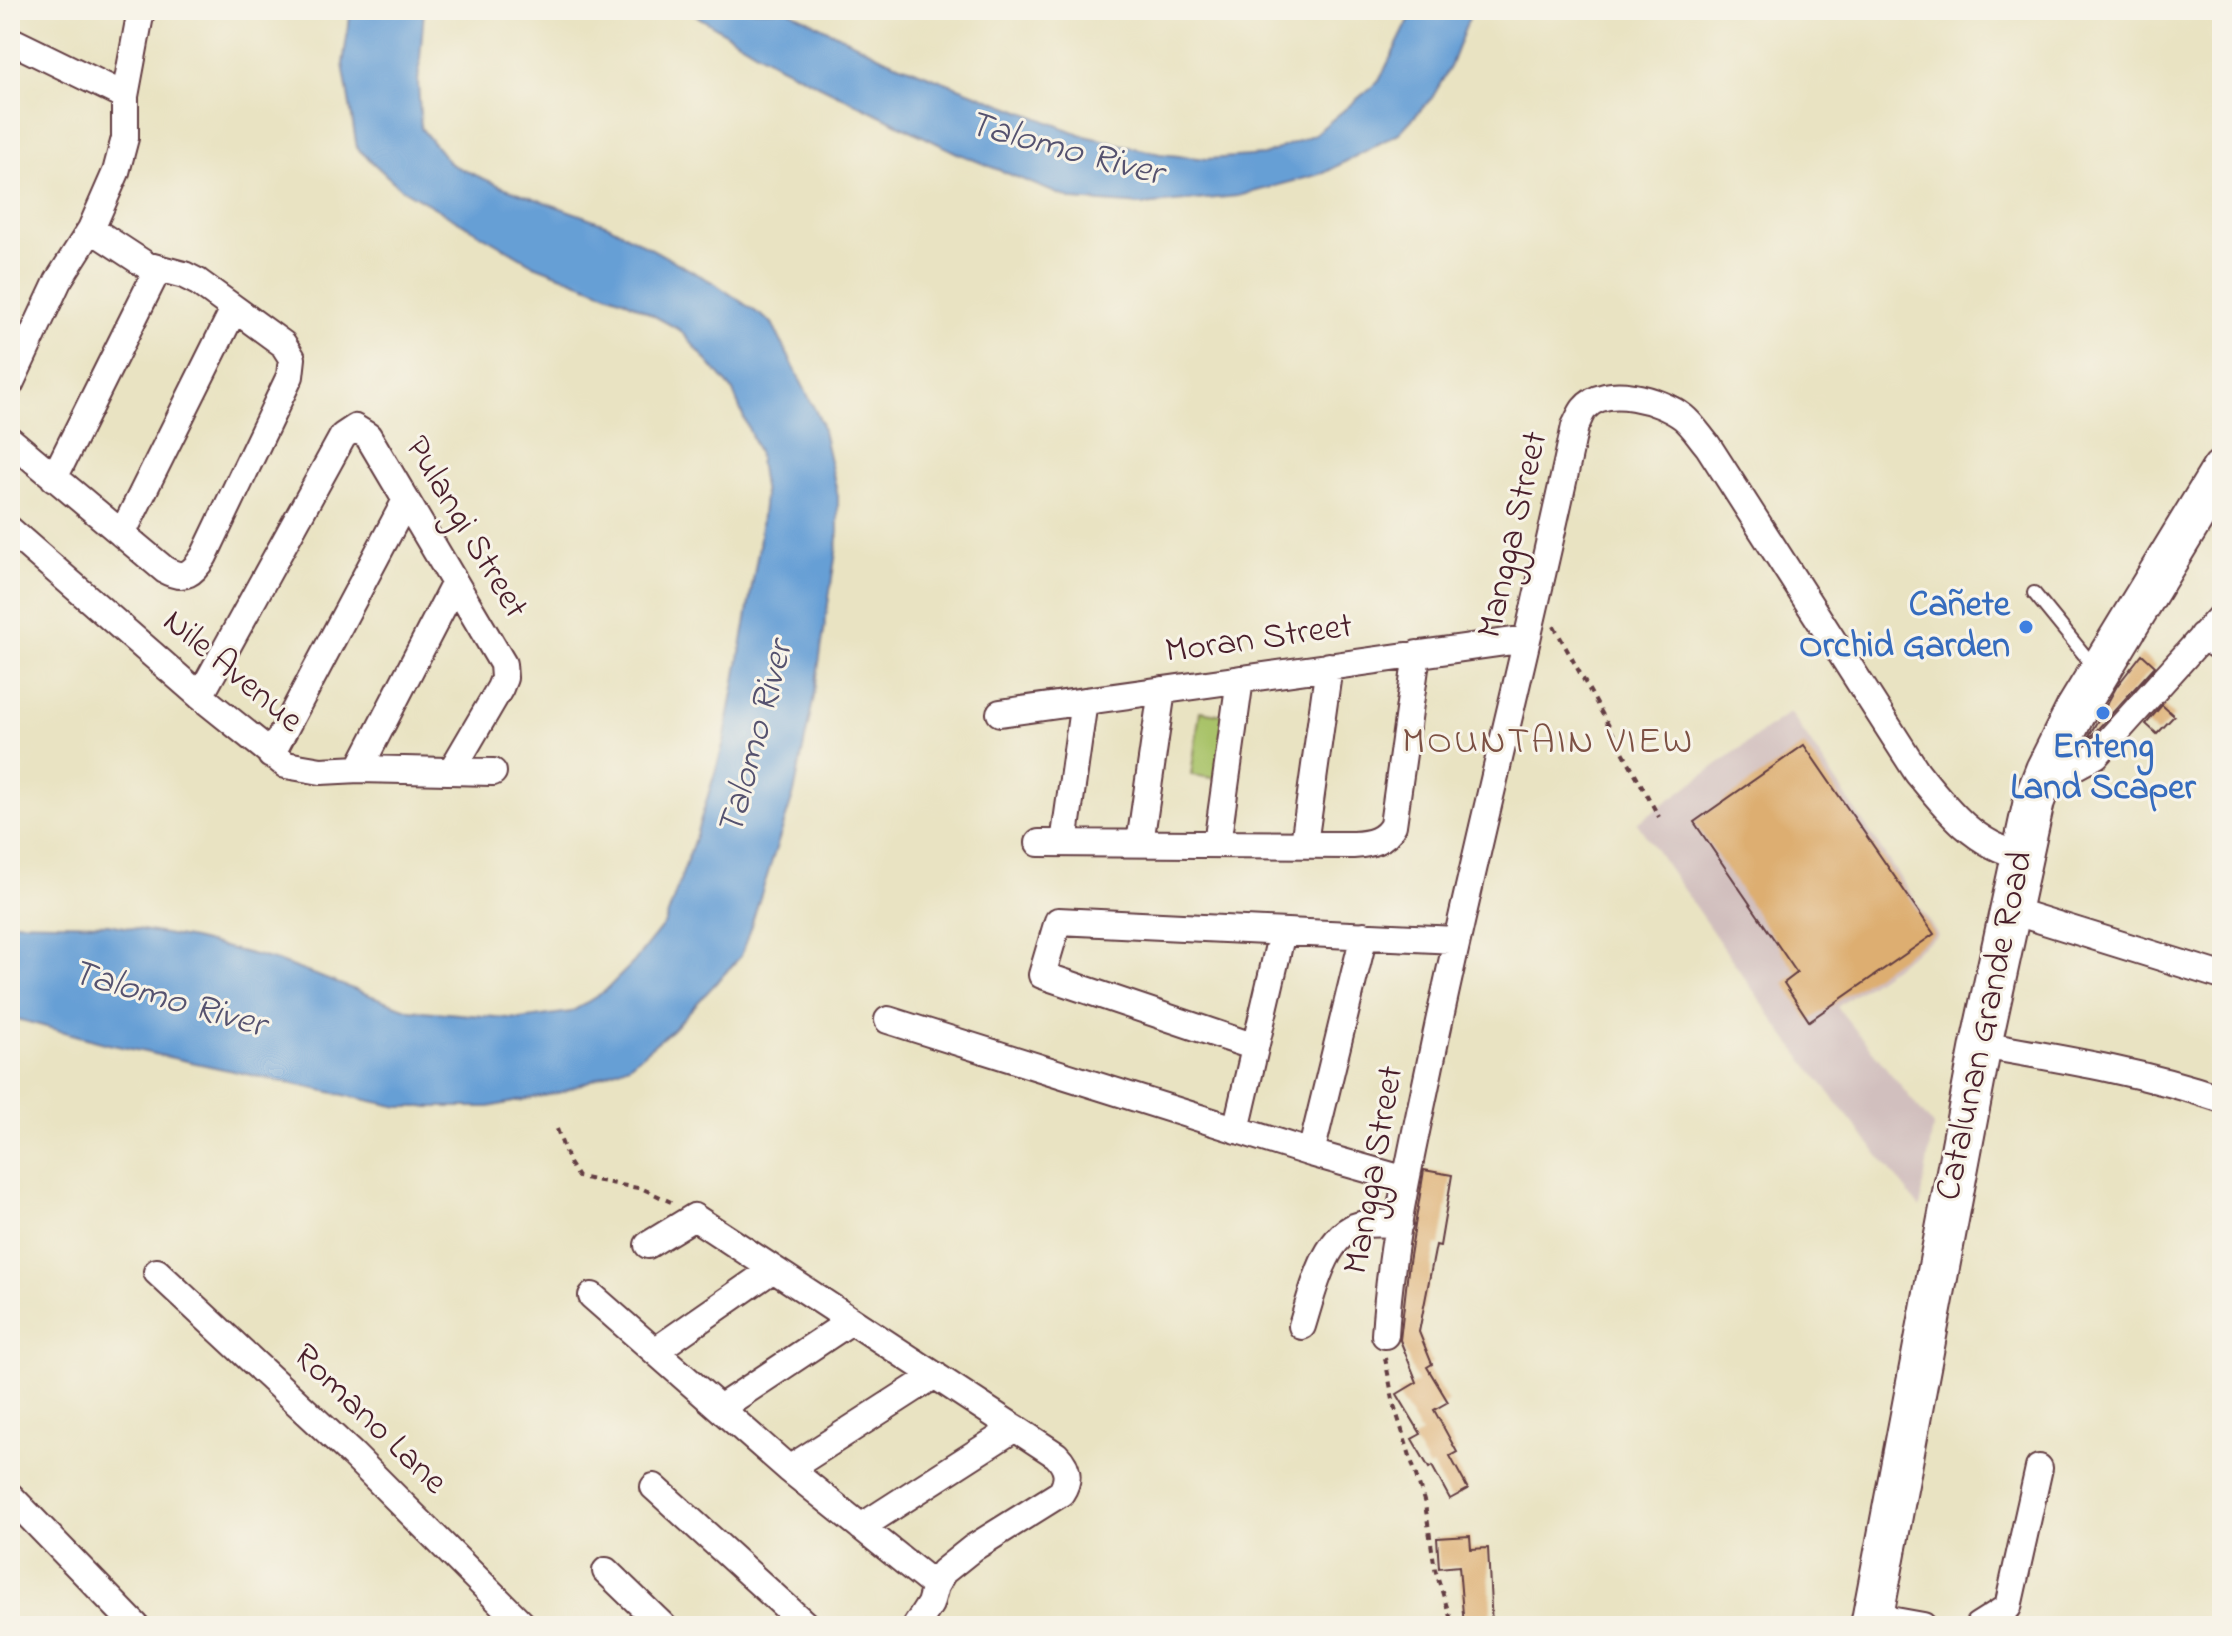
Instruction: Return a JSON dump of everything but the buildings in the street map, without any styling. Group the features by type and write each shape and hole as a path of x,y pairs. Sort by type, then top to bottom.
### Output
{"main road":[{"name":"Catalunan Grande Road","path":"1872,1622 1981,1045 2034,801 2060,739 2098,671 2222,470"}],"street":[{"path":"10,384 58,281 91,229 107,196 125,138 125,96 141,10"},
{"path":"10,40 125,96"},
{"path":"10,440 173,575 183,577 191,574 204,556 290,376 292,358 283,344 184,275 158,269 131,257 91,229"},
{"path":"54,478 158,269"},
{"path":"122,534 234,309"},
{"name":"Mangga Street","path":"1385,1335 1390,1278 1406,1180 1456,940 1575,426 1585,408 1598,399 1616,395 1656,401 1686,420 1708,446 1917,772 1943,805 1985,843 2021,855"},
{"name":"Pulangi Street","path":"200,696 343,436 355,428 368,436 500,656 505,671 500,688 452,770"},
{"path":"271,755 405,502"},
{"name":"Nile Avenue","path":"10,530 200,696 286,765 302,769 493,772"},
{"path":"359,769 455,583"},
{"path":"2046,770 2072,768 2096,755 2212,642 2222,615"},
{"name":"Moran Street","path":"1000,713 1527,639"},
{"path":"1084,701 1052,843 1362,844 1385,837 1393,825 1417,654"},
{"path":"1304,844 1329,666"},
{"path":"1217,844 1240,679"},
{"path":"1140,843 1162,690"},
{"path":"2009,910 2222,976"},
{"path":"1255,1047 1042,975 1058,921 1456,940"},
{"path":"1236,1130 1282,932"},
{"path":"1311,1153 1364,935"},
{"path":"888,1020 1406,1180"},
{"path":"1981,1045 2111,1068 2222,1099"},
{"path":"648,1245 694,1217 1056,1455 1064,1464 1067,1485 1054,1499 943,1572 930,1604 916,1626"},
{"path":"1302,1326 1322,1266 1335,1243 1347,1230 1362,1225 1399,1224"},
{"path":"655,1351 773,1269"},
{"name":"Romano Lane","path":"157,1272 364,1465 524,1626"},
{"path":"592,1296 789,1469 935,1586"},
{"path":"720,1408 851,1321"},
{"path":"789,1469 935,1375"},
{"path":"861,1527 1015,1428"},
{"path":"1978,1626 2008,1607 2039,1468"},
{"path":"654,1487 807,1626"},
{"path":"10,1496 136,1626"},
{"path":"606,1571 663,1626"},
{"path":"1872,1622 1923,1626"}],"lane":[{"path":"2034,593 2098,671"}],"path":[{"path":"1553,625 1659,817"},
{"path":"557,1129 569,1163 578,1177 643,1189 694,1217"},
{"path":"1385,1335 1387,1379 1425,1504 1435,1569 1453,1626"}],"shaded area":[{"path":"1790,712 1938,935 1837,1007 1933,1126 1920,1208 1787,1039 1637,823"}],"green space":[{"path":"1200,711 1243,718 1234,781 1191,775"}],"water":[{"name":"Talomo River","path":"351,10 424,10 418,83 421,128 450,164 608,225 714,283 772,323 821,422 838,496 838,539 814,696 794,793 741,956 672,1030 629,1065 562,1092 489,1107 399,1107 108,1044 10,1017 10,922 108,924 193,939 274,960 410,1010 520,1019 571,1012 605,991 633,963 665,923 696,835 724,743 759,546 764,495 758,452 732,389 680,330 625,300 534,265 399,187 357,148 343,64"},
{"name":"Talomo River","path":"687,10 788,10 888,60 1085,136 1160,154 1207,159 1264,155 1315,134 1379,81 1414,10 1472,10 1450,67 1432,98 1399,133 1324,173 1238,196 1143,205 1073,200 957,153 780,66"}],"place":[{"name":"Cañete Orchid Garden","path":"2026,627"},
{"name":"Enteng Land Scaper","path":"2103,713"}],"district":[{"name":"MOUNTAIN VIEW","path":"1548,743"}]}
